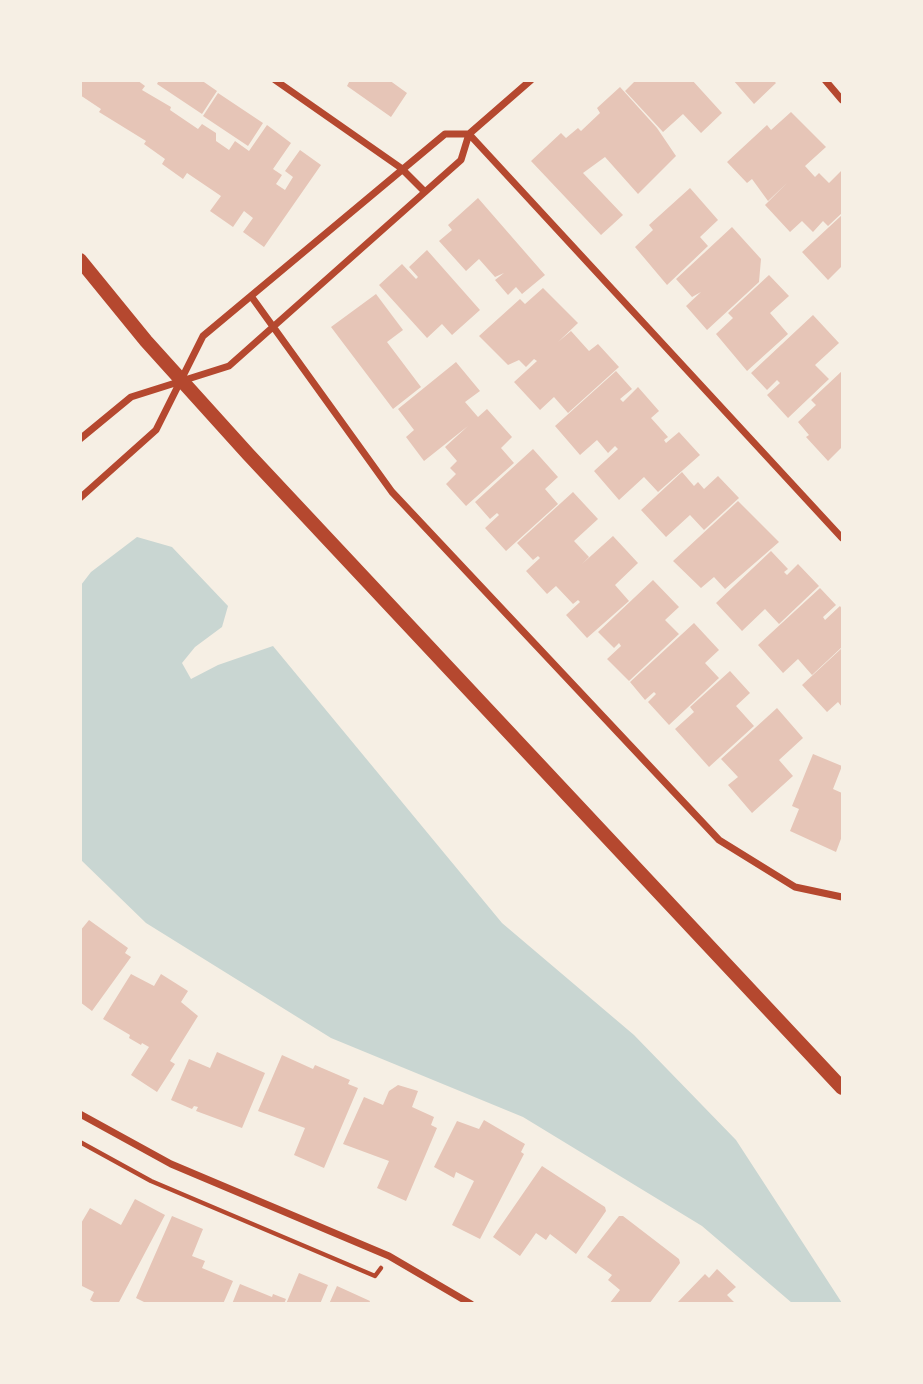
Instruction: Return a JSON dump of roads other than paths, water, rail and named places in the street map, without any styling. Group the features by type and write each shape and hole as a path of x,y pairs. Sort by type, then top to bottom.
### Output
{"main road":[{"path":"80,260 180,380 842,1088"}],"street":[{"path":"275,80 401,168 424,191"},
{"path":"80,439 131,397 229,366 272,324 461,160 469,134 531,80"},
{"path":"825,80 842,100"},
{"path":"80,498 156,430 203,336 444,134 469,134 842,538"},
{"path":"251,296 392,492 719,839 795,887 842,897"},
{"path":"80,1114 171,1164 389,1256 471,1304"}]}
